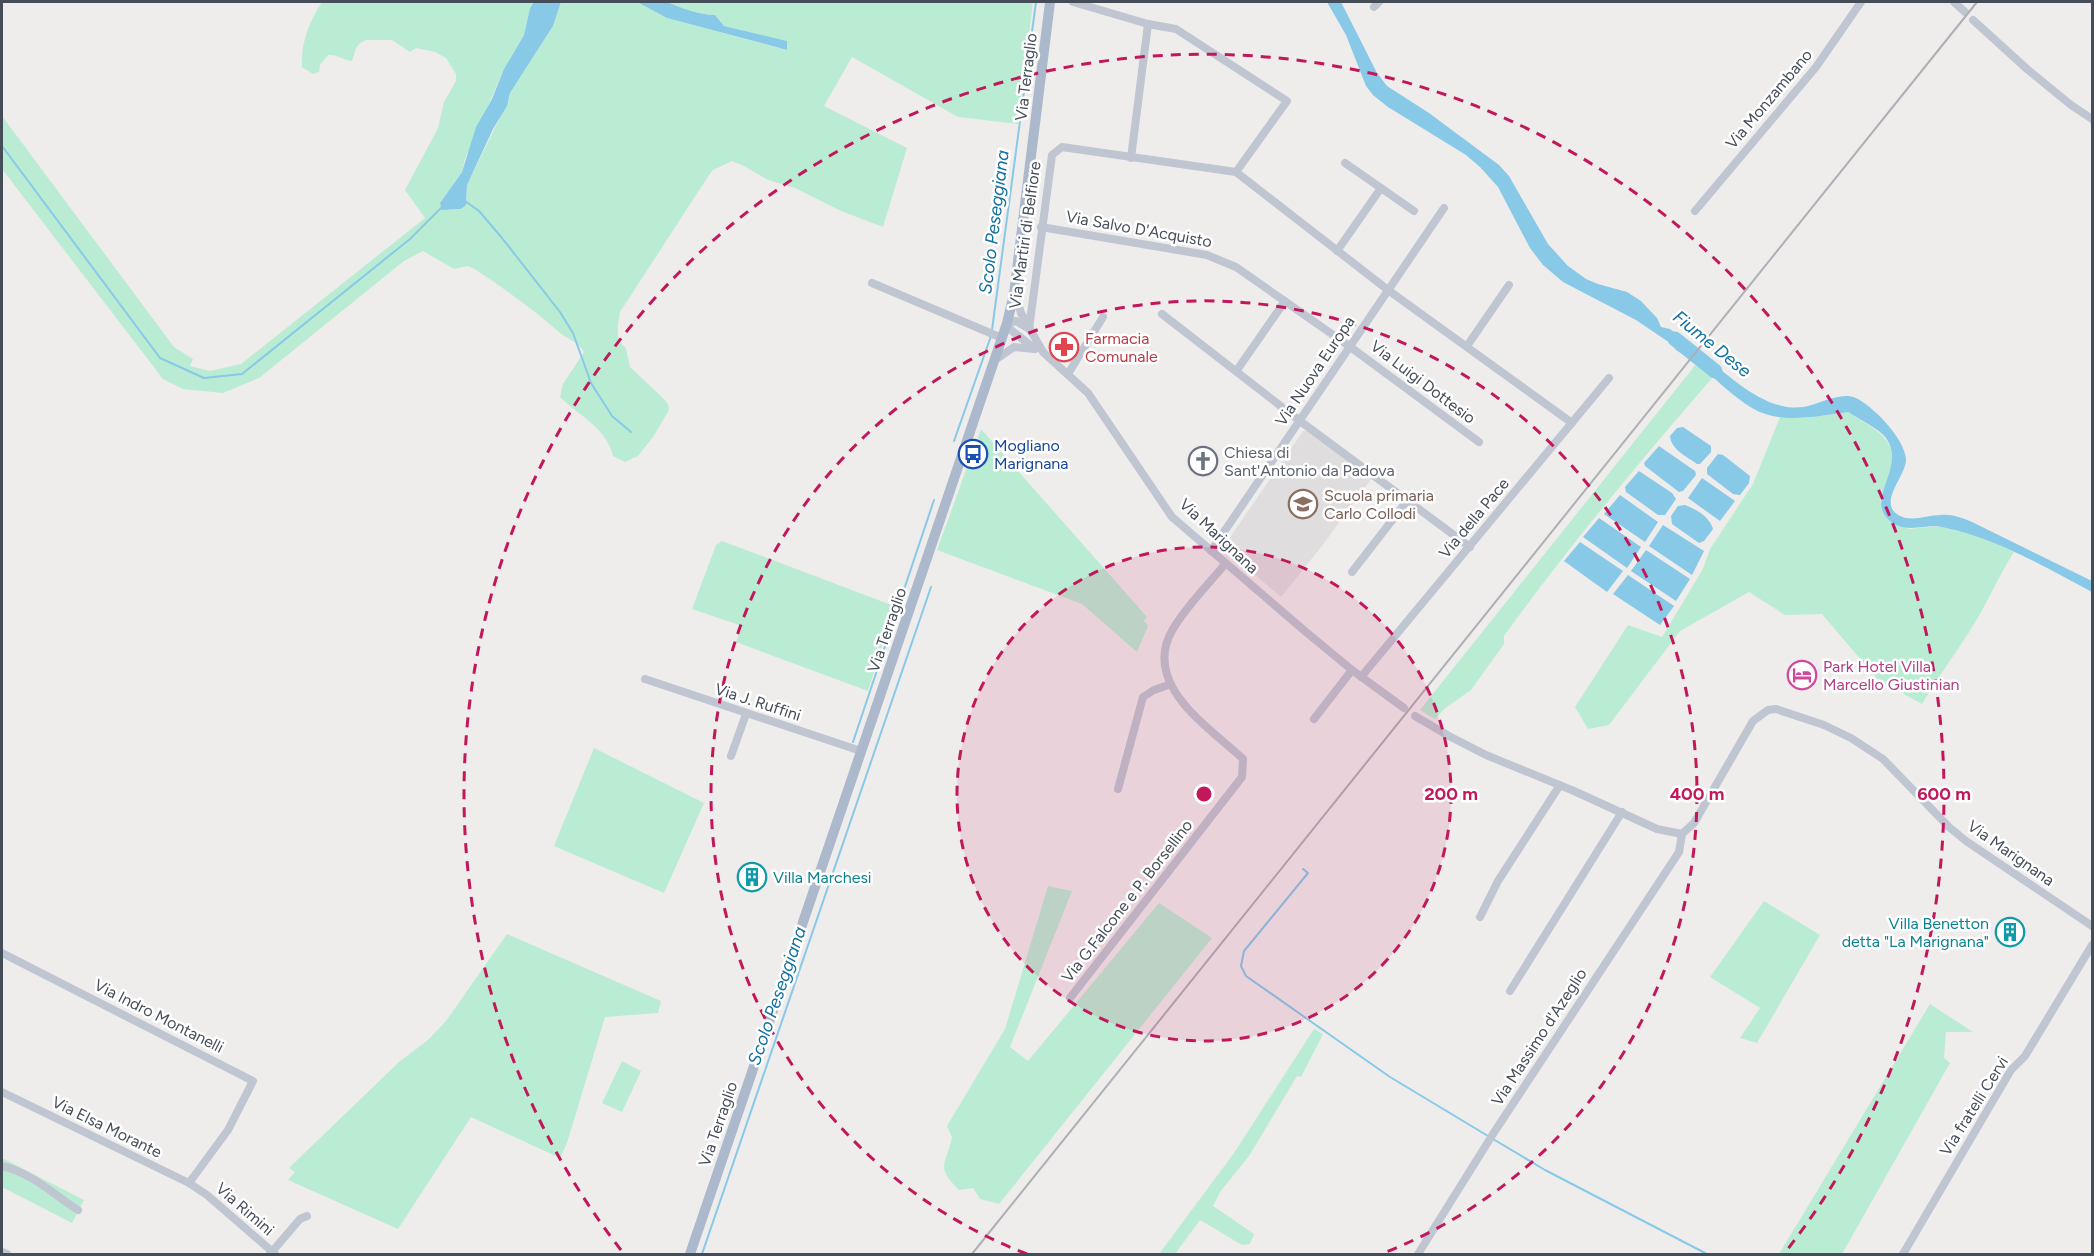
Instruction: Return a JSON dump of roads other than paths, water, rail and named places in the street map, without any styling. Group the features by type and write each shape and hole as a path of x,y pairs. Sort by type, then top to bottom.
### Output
{"main road":[{"name":"Via Terraglio","path":"690,1254 995,360 995,335 1007,323 1014,294 1050,2"}],"street":[{"path":"1073,2 1148,24 1176,29 1287,101 1236,172 1388,290 1572,423"},
{"name":"Via Monzambano","path":"1695,211 1816,68 1861,2"},
{"path":"1954,2 1965,12"},
{"path":"1972,20 2027,69 2092,119"},
{"path":"1131,158 1148,24"},
{"name":"Via Martiri di Belfiore","path":"1029,329 1052,155 1062,147 1236,172"},
{"path":"1345,164 1414,211"},
{"path":"1338,251 1381,188"},
{"name":"Via Nuova Europa","path":"1211,551 1444,208"},
{"name":"Via Salvo D'Acquisto","path":"1041,227 1208,255 1236,267 1349,346"},
{"path":"872,283 995,335"},
{"path":"1467,346 1509,285"},
{"name":"Via Marignana","path":"1014,294 1039,351"},
{"path":"1237,370 1285,301"},
{"path":"1162,314 1470,548"},
{"path":"1068,374 1103,317"},
{"path":"1007,323 1016,321 1029,329"},
{"name":"Via Marignana","path":"1007,323 1011,330 1068,374 1088,393 1172,517 1352,670 1364,674 1404,708"},
{"name":"Via Luigi Dottesio","path":"1349,346 1479,442"},
{"path":"995,360 1014,347 1027,347 1039,351"},
{"name":"Via della Pace","path":"1364,674 1609,378"},
{"path":"1352,572 1407,501"},
{"name":"Via G.Falcone e P. Borsellino","path":"1070,998 1242,777 1243,759 1197,720 1173,691 1165,664 1166,646 1172,630 1225,564"},
{"path":"1314,719 1352,670"},
{"name":"Via J. Ruffini","path":"645,679 861,752"},
{"path":"1118,789 1143,697 1171,684"},
{"name":"Via Marignana","path":"1682,834 1694,823 1754,720 1768,710 1776,709 1824,725 1851,738 1883,759 1949,827 1966,841 2092,926"},
{"path":"730,756 746,714"},
{"path":"1416,716 1468,747 1657,829 1682,834"},
{"path":"1480,916 1498,881 1560,785"},
{"path":"1510,991 1622,812"},
{"name":"Via Massimo d'Azeglio","path":"1418,1254 1491,1137 1679,852 1682,834"},
{"name":"Via fratelli Cervi","path":"1903,1254 2011,1070 2025,1056 2092,945"},
{"name":"Via Indro Montanelli","path":"2,953 253,1081 228,1130 189,1183"},
{"name":"Via Elsa Morante","path":"2,1092 199,1189"},
{"path":"2,1166 16,1169 47,1187 78,1210"},
{"name":"Via Rimini","path":"199,1189 272,1254 300,1220 307,1216"},
{"path":"2,1252 7,1254"}],"water":[{"path":"664,1 684,9 715,15 724,26 787,41 787,50 667,18 637,2"},
{"path":"534,2 561,2 553,26 510,93 507,106 493,129 467,185 466,205 461,209 442,210 440,203 462,172 476,127 492,99 504,69 524,35 530,8"},
{"path":"1327,2 1341,2 1377,73 1387,86 1429,113 1499,165 1509,176 1548,244 1568,266 1586,279 1627,292 1641,301 1657,318 1661,327 1670,329 1693,347 1686,356 1636,320 1563,282 1543,265 1530,248 1498,187 1480,167 1466,155 1388,107 1373,95 1366,86 1346,35"},
{"path":"1704,356 1737,383 1762,399 1775,404 1803,407 1843,396 1850,396 1863,402 1887,424 1905,452 1905,467 1891,497 1893,511 1905,518 1945,515 1972,522 2092,581 2092,592 2025,557 1973,535 1937,526 1906,528 1894,524 1883,511 1881,502 1892,460 1891,449 1883,434 1848,412 1799,418 1763,413 1738,398 1697,363"},
{"path":"1683,427 1711,446 1711,452 1700,464 1680,453 1671,441 1670,436 1677,428"},
{"path":"1659,446 1695,471 1696,475 1683,491 1679,492 1645,466 1644,463"},
{"path":"1718,454 1723,455 1750,476 1749,483 1740,495 1733,494 1707,474 1707,468"},
{"path":"1639,471 1672,493 1676,499 1665,515 1658,515 1626,492 1625,487"},
{"path":"1702,478 1735,501 1720,521 1688,498"},
{"path":"1620,495 1658,522 1645,542 1604,514"},
{"path":"1685,505 1709,520 1713,529 1704,541 1699,543 1672,524 1671,516 1678,506"},
{"path":"1599,518 1641,547 1627,568 1583,537"},
{"path":"1663,525 1704,551 1692,575 1649,546"},
{"path":"1580,542 1623,571 1607,592 1564,561"},
{"path":"1646,550 1690,579 1676,601 1631,571"},
{"path":"1628,575 1674,606 1660,625 1613,594"}],"waterway":[{"name":"Scolo Peseggiana","path":"992,330 1036,2"},
{"path":"2,146 160,358 204,378 242,374 410,239 442,207"},
{"path":"465,201 479,211 560,312 573,333 591,383 612,416 631,432"},
{"name":"Scolo Peseggiana","path":"954,441 991,336"},
{"name":"Fiume Dese","path":"1675,339 1715,371"},
{"name":"Scolo Peseggiana","path":"853,742 934,500"},
{"name":"Scolo Peseggiana","path":"702,1254 931,587"},
{"path":"1303,869 1308,873 1244,951 1241,966 1246,976 1390,1077 1488,1136"},
{"path":"1493,1139 1545,1170 1707,1254"}],"railway":[{"path":"972,1254 1977,2"}],"place":[{"name":"Farmacia Comunale","path":"1064,347"},
{"name":"Mogliano Marignana","path":"973,454"},
{"name":"Chiesa di Sant'Antonio da Padova","path":"1203,461"},
{"name":"Scuola primaria Carlo Collodi","path":"1303,504"},
{"name":"Park Hotel Villa Marcello Giustinian","path":"1802,675"},
{"name":"Villa Marchesi","path":"752,877"},
{"name":"Villa Benetton detta \"La Marignana\"","path":"2010,932"}]}
